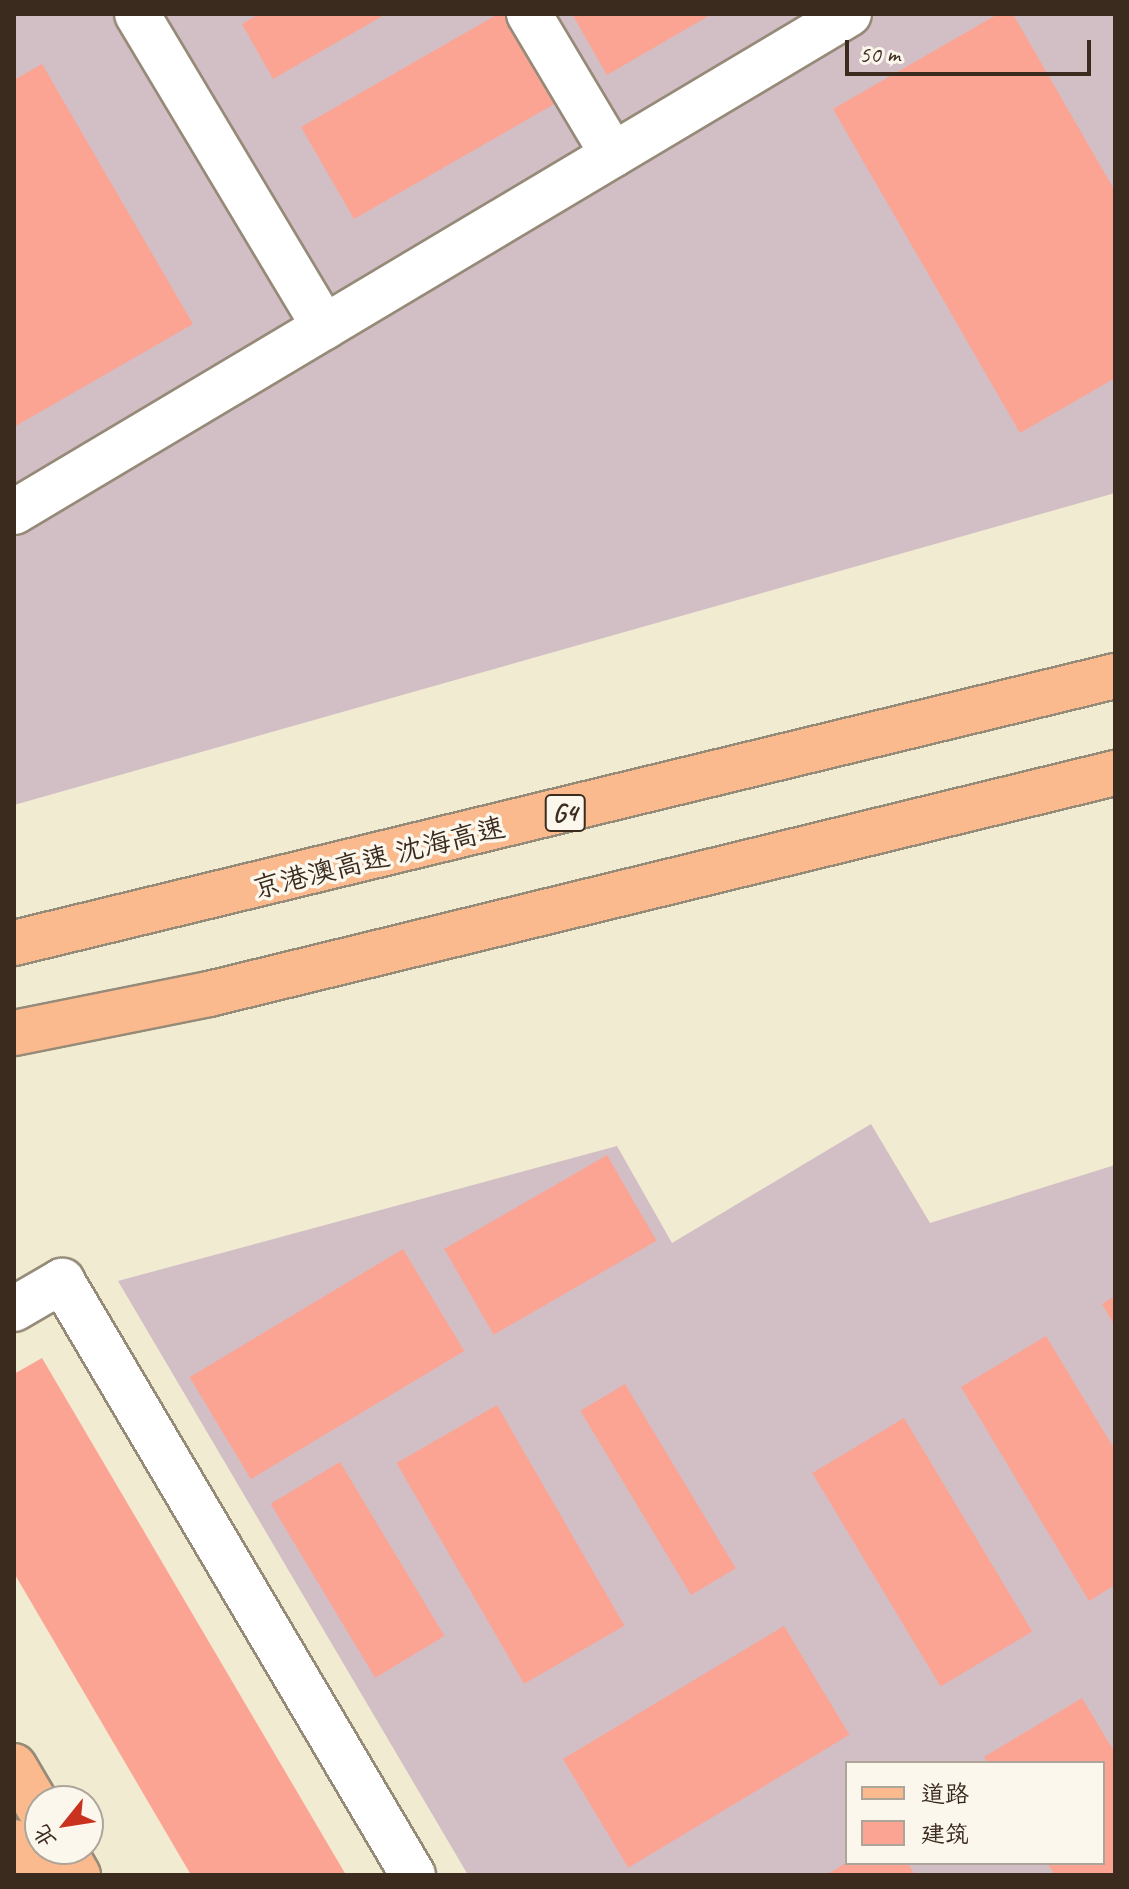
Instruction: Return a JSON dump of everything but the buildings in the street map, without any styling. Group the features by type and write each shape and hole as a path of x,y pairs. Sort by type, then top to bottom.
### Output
{"main road":[{"name":"京港澳高速 沈海高速","path":"14,943 1115,676"},
{"path":"14,1033 209,994 1115,773"},
{"path":"14,1766 25,1785"},
{"path":"14,1842 33,1875"}],"street":[{"path":"137,14 324,327"},
{"path":"529,14 613,155"},
{"path":"14,512 849,14"},
{"path":"14,1309 62,1281 413,1875"}],"shaded area":[{"path":"14,14 1115,14 1115,493 14,805"},
{"path":"871,1124 930,1223 1115,1165 1115,1875 468,1875 118,1281 617,1146 672,1243"}]}
